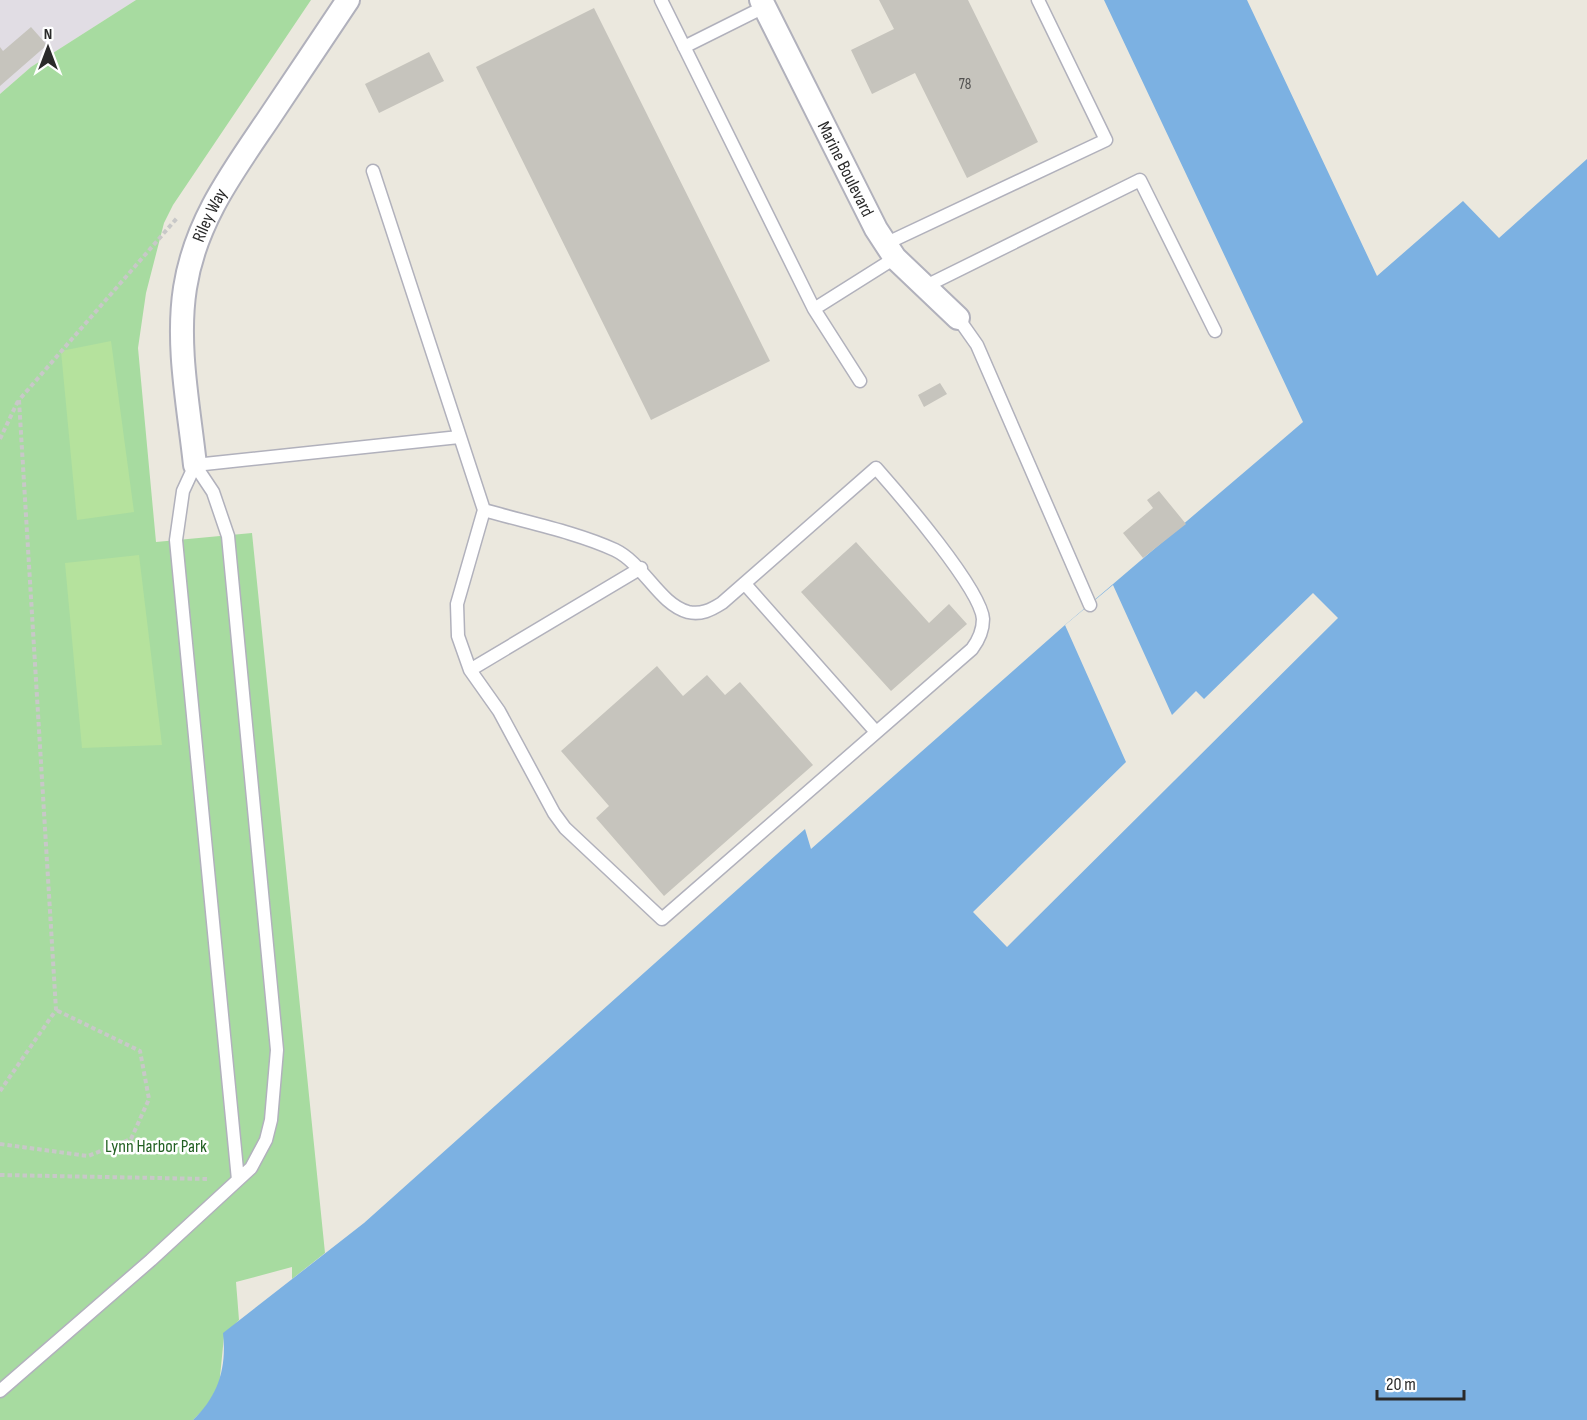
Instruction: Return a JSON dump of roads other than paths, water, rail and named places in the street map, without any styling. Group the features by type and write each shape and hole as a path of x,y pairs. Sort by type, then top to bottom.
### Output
{"street":[{"name":"Riley Way","path":"195,465 184,355 183,311 188,270 199,232 222,187 348,0"},
{"name":"Marine Boulevard","path":"763,3 890,251 958,318"}],"lane":[{"path":"661,0 813,309 860,381"},
{"path":"813,309 890,251 1106,140 1038,0"},
{"path":"684,47 763,3"},
{"path":"373,171 484,510 457,604 458,636 470,670 499,711 554,813 565,828 662,919 972,649 981,632 983,621 979,604 925,525 876,468 744,584 711,610 688,612 675,607 641,568 615,550 484,510"},
{"path":"924,287 1140,180 1215,331"},
{"path":"958,318 976,345 1090,605"},
{"path":"195,465 459,437"},
{"path":"195,465 183,492 176,540 238,1180"},
{"path":"0,1391 151,1260 251,1168 266,1140 275,1097 277,1050 228,536 213,492 195,465"},
{"path":"470,670 641,568"},
{"path":"744,584 876,732"}],"water":[{"path":"1104,0 1247,0 1377,276 1463,201 1499,238 1587,159 1587,1420 193,1420 209,1401 219,1381 224,1358 223,1333 364,1223 805,829 811,849 1065,625 1303,422"}],"park label":[{"name":"Lynn Harbor Park","path":"156,1146"}]}
